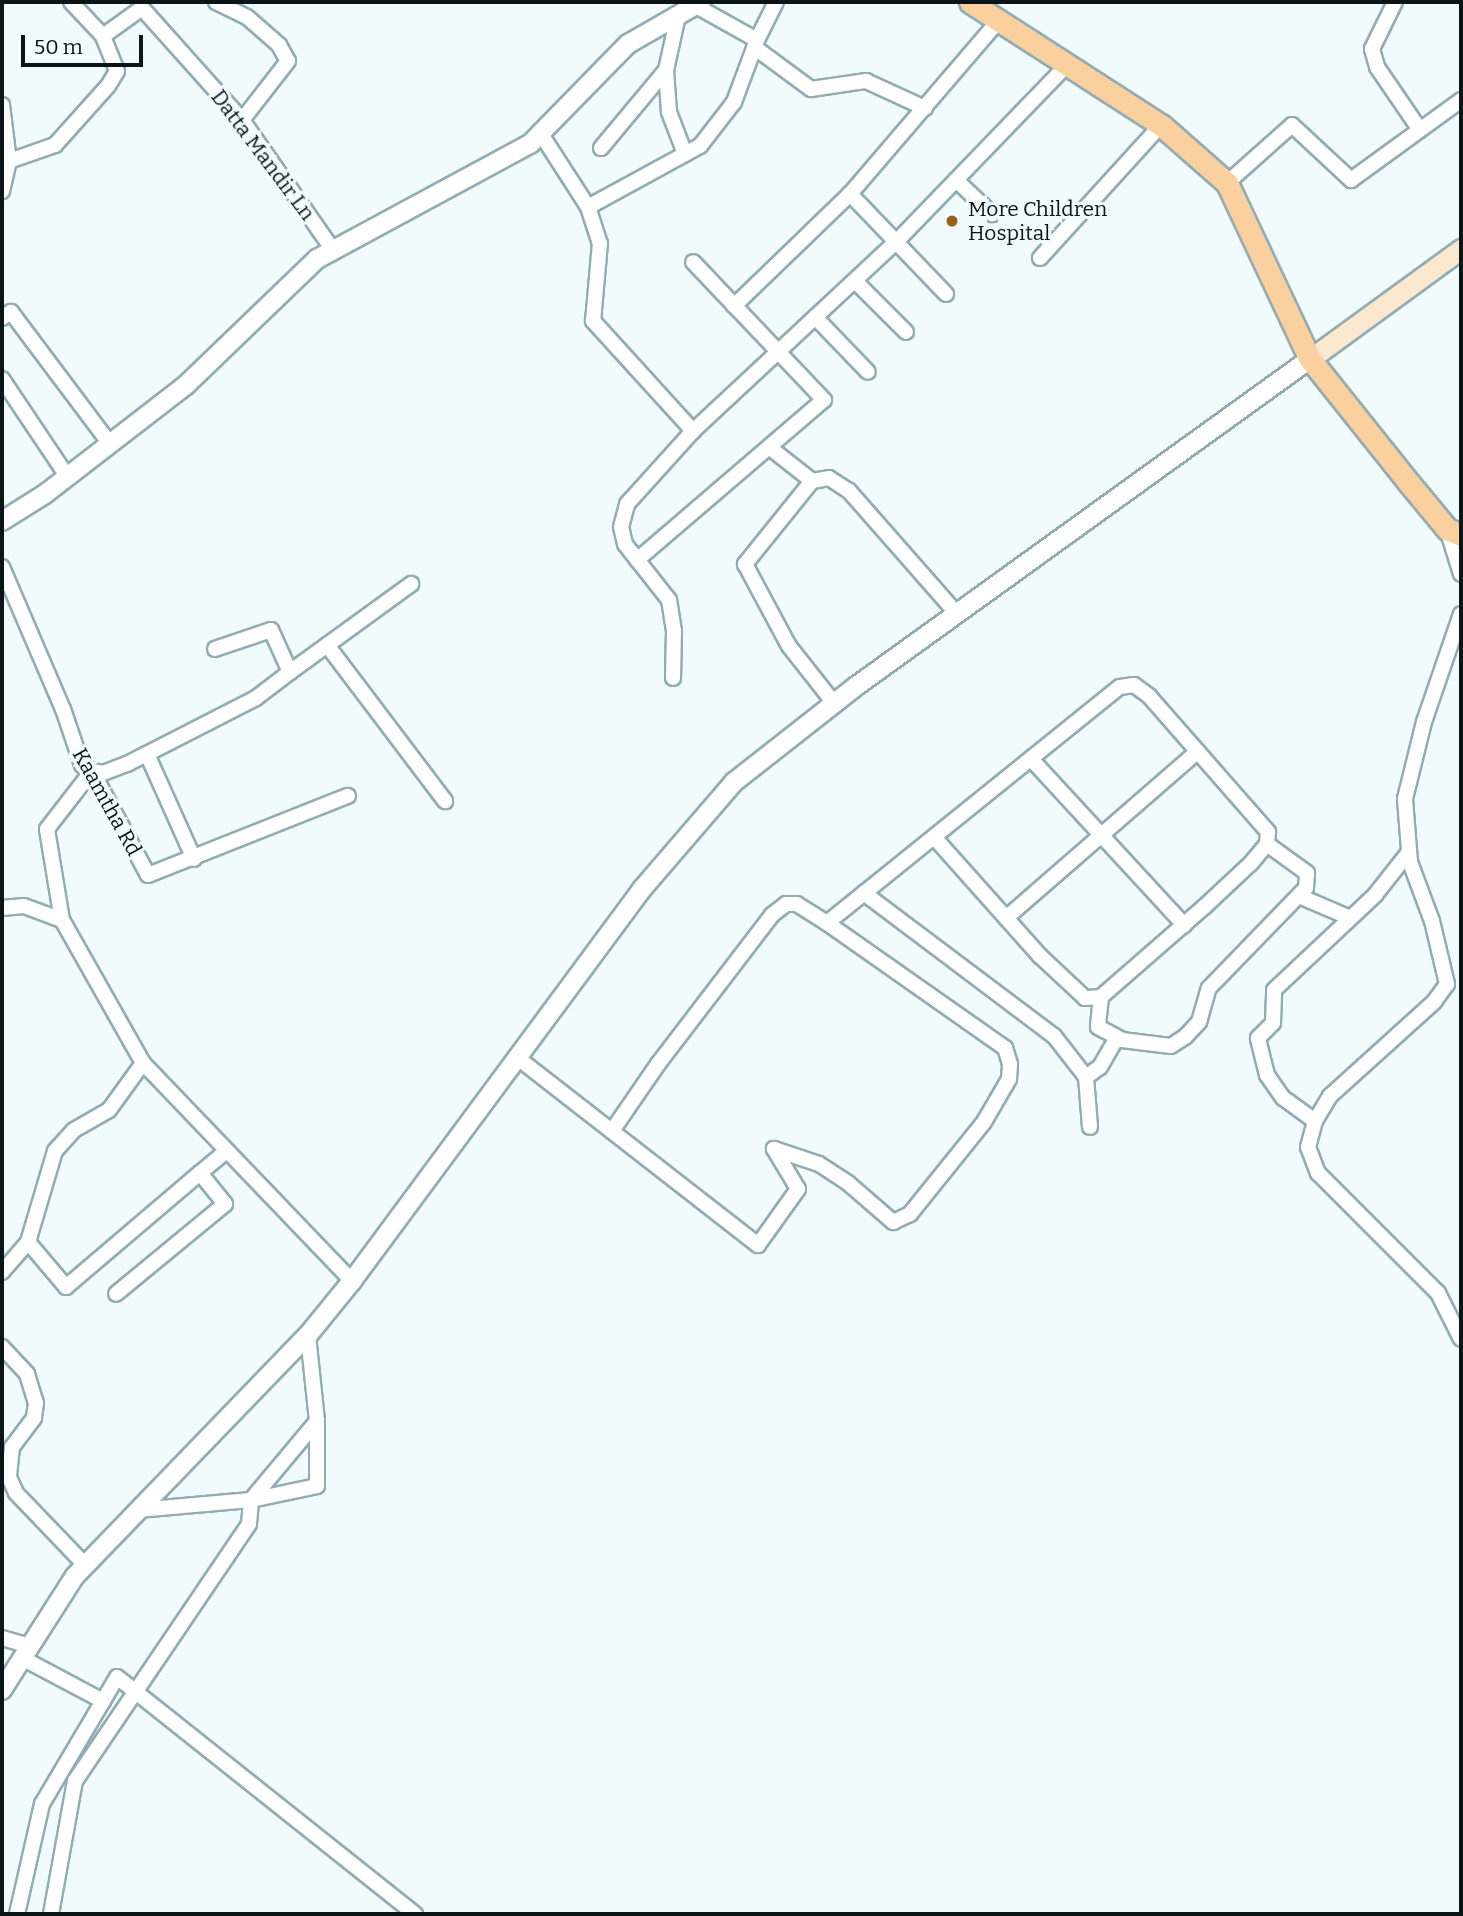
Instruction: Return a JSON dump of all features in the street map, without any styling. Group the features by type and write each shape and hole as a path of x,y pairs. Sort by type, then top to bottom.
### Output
{"main road":[{"path":"970,2 1161,125 1227,183 1310,359 1454,532"},
{"path":"1310,359 1461,249"}],"street":[{"path":"9,161 55,145 108,86 117,71 103,36 71,2"},
{"path":"216,2 247,17 279,46 288,61 242,120"},
{"path":"588,207 700,146 734,102 756,44 776,2"},
{"path":"1395,2 1372,49 1377,67 1420,130"},
{"path":"2,521 67,476 186,385 333,250 492,166 541,134 628,44 699,4 756,44 811,89 866,81 925,107"},
{"name":"Datta Mandir Ln","path":"103,36 142,8 242,120 333,250"},
{"path":"678,16 666,70 669,112 685,154"},
{"path":"734,306 850,194 999,20"},
{"path":"673,678 674,631 669,600 625,544 621,527 627,504 693,431 898,240 1068,64"},
{"path":"601,148 666,70"},
{"path":"1227,183 1292,125 1351,180 1461,100"},
{"path":"2,105 9,161 2,191"},
{"path":"1040,258 1161,125"},
{"path":"541,134 588,207 600,243 593,321 693,431"},
{"path":"957,180 992,214"},
{"path":"850,194 898,240 946,294"},
{"path":"637,560 824,400 693,262"},
{"path":"855,281 906,332"},
{"path":"2,318 11,312 110,444"},
{"path":"815,317 869,372"},
{"path":"2,1690 85,1565 308,1335 352,1281 642,890 734,782 834,703 956,613 1310,359"},
{"path":"2,379 67,476"},
{"path":"769,447 812,481"},
{"path":"834,703 789,646 745,564 812,481 829,478 849,491 956,613"},
{"path":"1454,532 1461,574"},
{"name":"Kaamtha Rd","path":"2,567 63,709 82,765 92,771 148,876 348,796"},
{"path":"352,1281 225,1152 143,1063 62,920 47,829 92,771 103,773 147,754 256,698 411,584"},
{"path":"1461,614 1424,722 1405,799 1409,852 1447,984 1434,1002 1330,1097 1315,1121 1308,1147 1318,1173 1438,1293 1461,1339"},
{"path":"215,649 271,630 290,672"},
{"path":"327,645 445,801"},
{"path":"827,923 1119,687 1134,685 1198,751 1268,832 1267,844 1184,925 1101,997 1085,998 1006,918 934,837"},
{"path":"1006,918 1198,751"},
{"path":"147,754 194,859"},
{"path":"1031,759 1184,925"},
{"path":"1101,997 1098,1027 1117,1037 1171,1046 1185,1037 1199,1022 1209,988 1306,888 1307,873 1267,844"},
{"path":"1315,1121 1283,1098 1267,1074 1258,1038 1273,1023 1274,990 1348,917 1375,895 1409,852"},
{"path":"864,893 1054,1036 1086,1077 1090,1127"},
{"path":"1299,896 1348,917"},
{"path":"519,1059 758,1245 798,1189 774,1149 819,1164 848,1183 893,1222 910,1214 984,1122 1009,1079 1010,1064 1005,1048 827,923 797,904 786,904 772,915 612,1131"},
{"path":"2,908 24,906 62,920"},
{"path":"1086,1077 1100,1067 1117,1037"},
{"path":"2,1272 28,1242 55,1151 74,1130 109,1110 143,1063"},
{"path":"28,1242 66,1287 225,1152"},
{"path":"116,1294 225,1204 200,1173"},
{"path":"138,1510 251,1500 317,1486 317,1421 308,1335"},
{"path":"2,1347 27,1374 36,1403 34,1418 12,1447 6,1476 16,1493 85,1565"},
{"path":"51,1914 75,1781 249,1524 251,1500 317,1421"},
{"path":"2,1638 103,1701"},
{"path":"17,1914 42,1804 117,1677 415,1914"}],"place":[{"name":"More Children Hospital","path":"952,221"}]}
